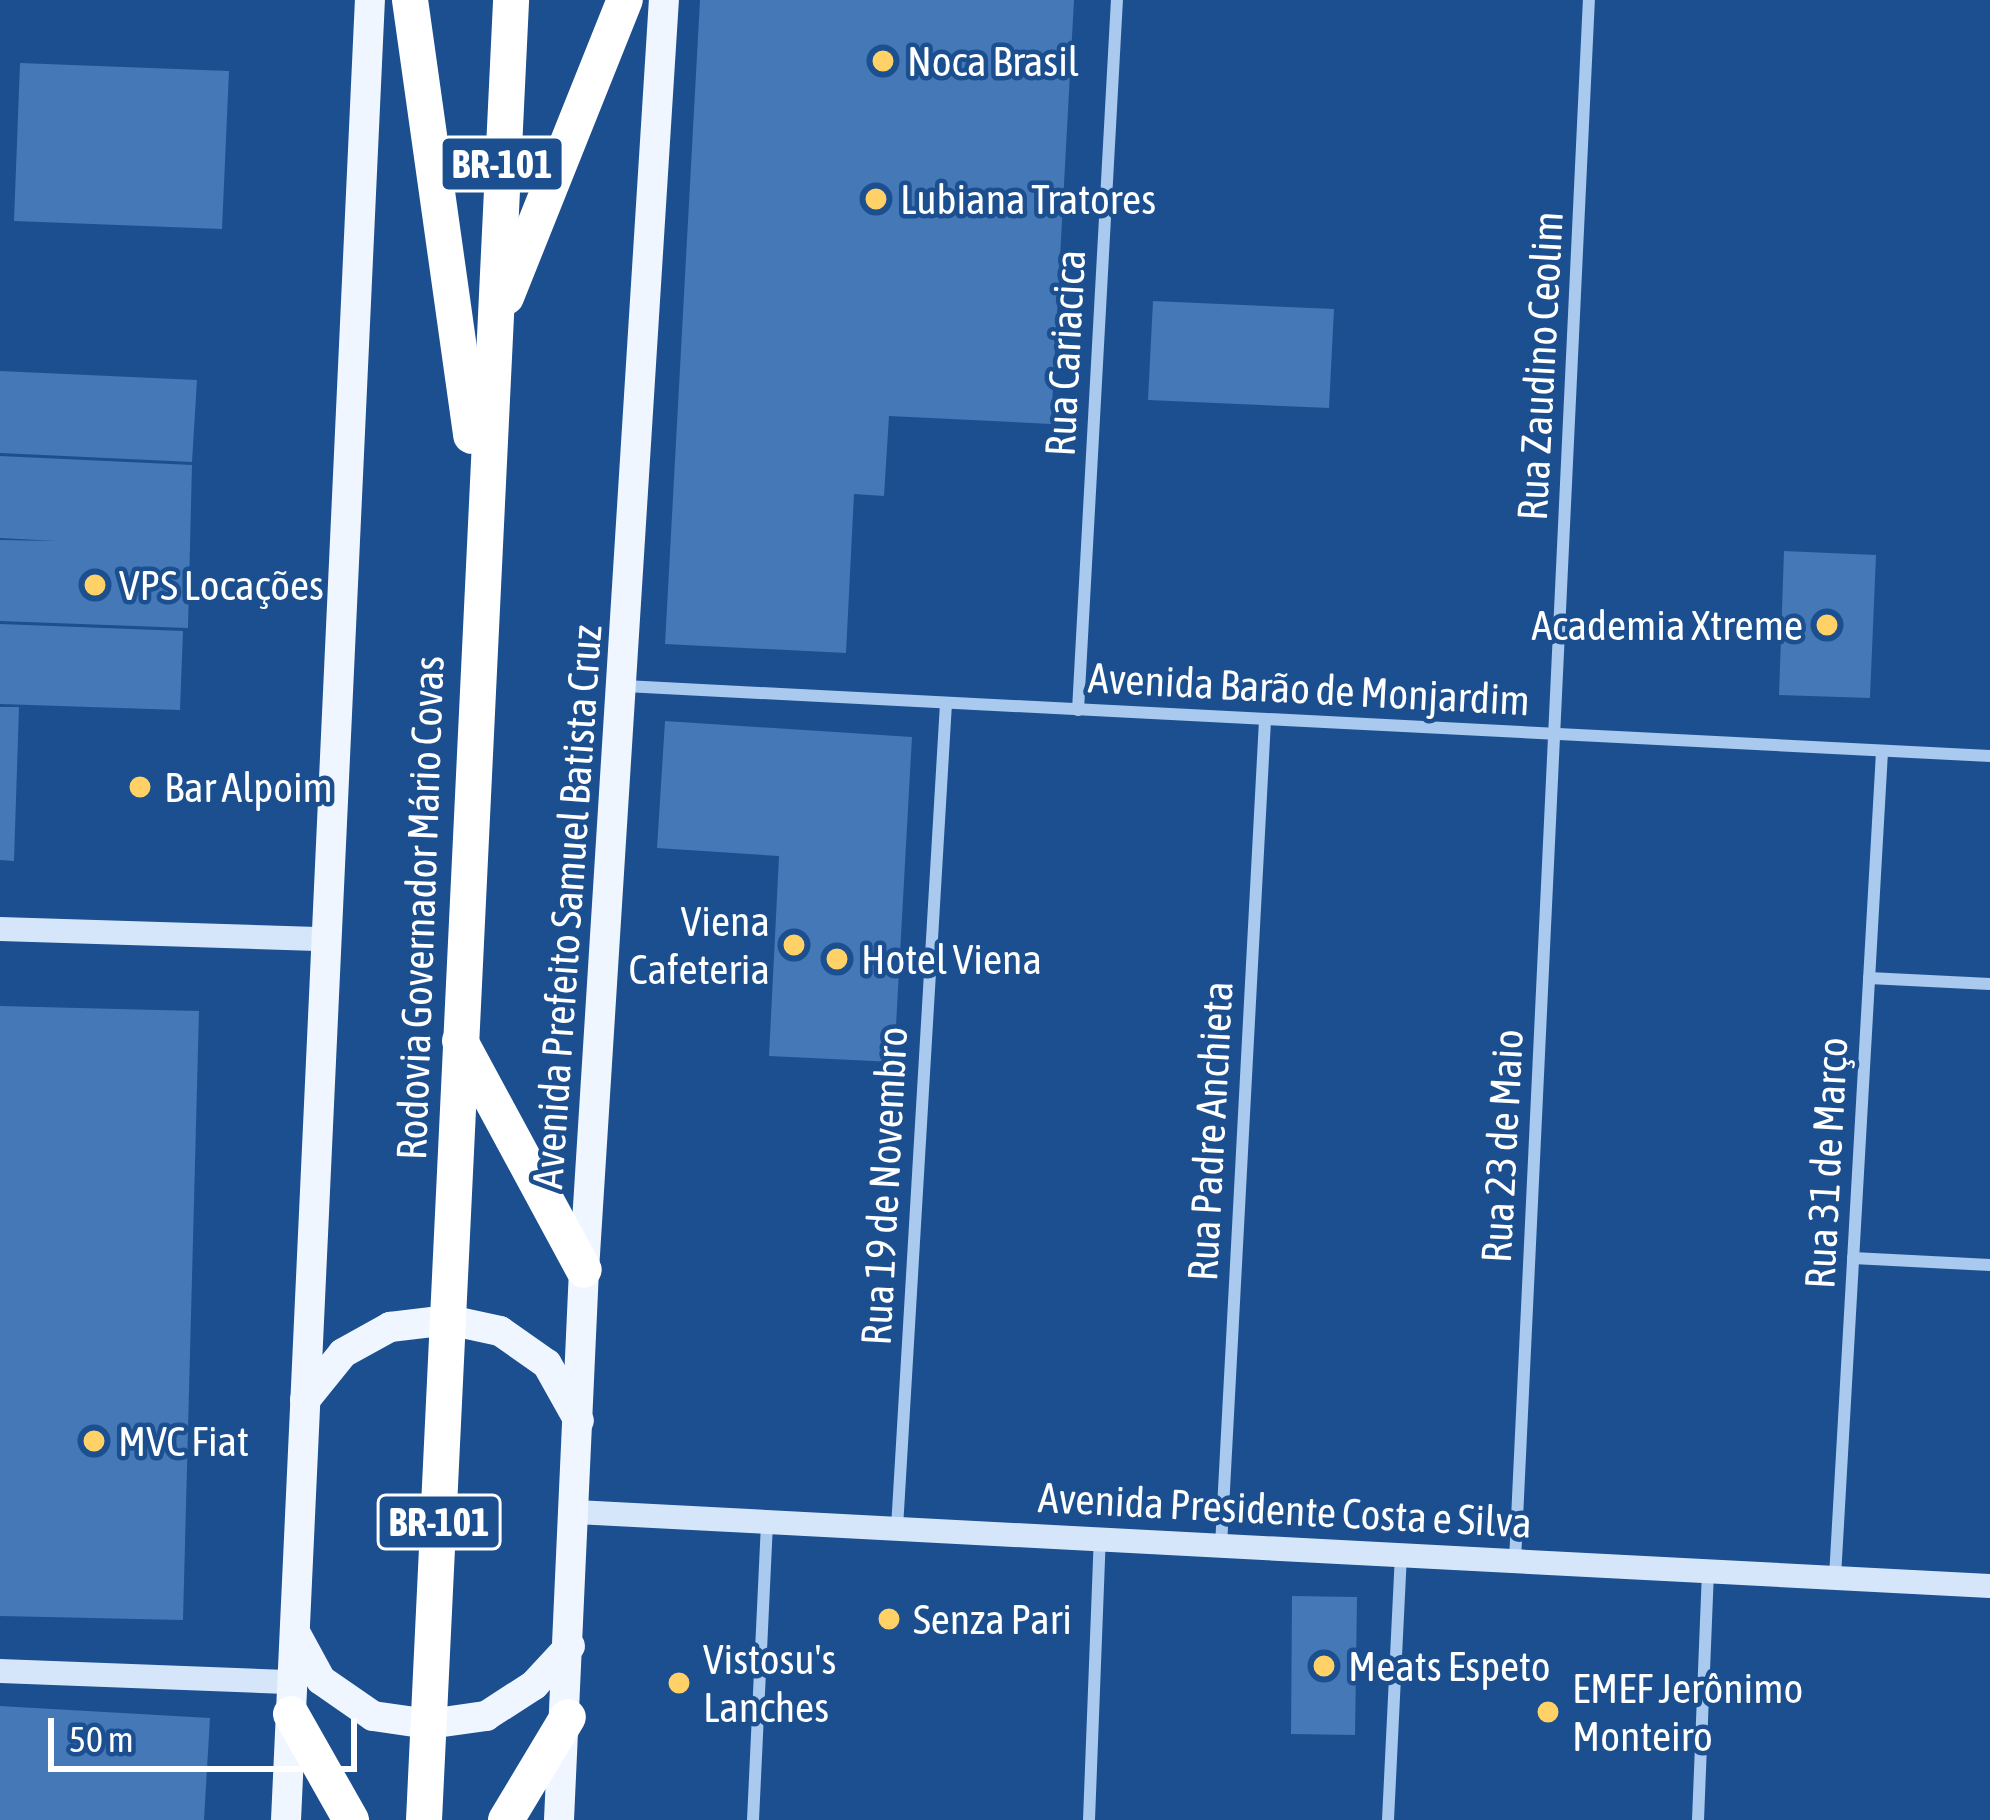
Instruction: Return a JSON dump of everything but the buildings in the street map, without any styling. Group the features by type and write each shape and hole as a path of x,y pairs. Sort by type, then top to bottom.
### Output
{"highway":[{"path":"410,0 482,514"},
{"name":"Rodovia Governador Mário Covas","path":"424,1820 482,514 511,0"},
{"path":"493,328 625,0"},
{"path":"458,1036 584,1270"},
{"path":"292,1698 351,1820"},
{"path":"506,1820 568,1717"}],"main road":[{"path":"286,1820 370,0"},
{"name":"Avenida Prefeito Samuel Batista Cruz","path":"559,1820 568,1717 584,1270 625,686 664,0"},
{"path":"0,928 325,939"},
{"path":"305,1400 343,1352 390,1327 448,1319 500,1330 548,1364 579,1420"},
{"name":"Avenida Presidente Costa e Silva","path":"576,1512 1990,1586"},
{"path":"295,1630 321,1680 373,1716 429,1724 486,1716 534,1685 570,1646"},
{"path":"0,1671 292,1698"}],"street":[{"name":"Rua Cariacica","path":"1078,710 1117,0"},
{"name":"Rua Zaudino Ceolim","path":"1556,734 1589,0"},
{"name":"Avenida Barão de Monjardim","path":"625,686 1990,757"},
{"name":"Rua 19 de Novembro","path":"896,1529 946,703"},
{"name":"Rua Padre Anchieta","path":"1221,1546 1265,719"},
{"name":"Rua 23 de Maio","path":"1515,1561 1556,734"},
{"name":"Rua 31 de Março","path":"1835,1578 1882,751"},
{"path":"1869,978 1990,984"},
{"path":"1853,1258 1990,1265"},
{"path":"753,1820 767,1522"},
{"path":"1089,1820 1100,1540"},
{"path":"1388,1820 1401,1556"},
{"path":"1698,1820 1708,1571"}],"place":[{"name":"Noca Brasil","path":"883,61"},
{"name":"Lubiana Tratores","path":"876,199"},
{"name":"VPS Locações","path":"95,585"},
{"name":"Academia Xtreme","path":"1827,625"},
{"name":"Bar Alpoim","path":"140,787"},
{"name":"Viena Cafeteria","path":"794,945"},
{"name":"Hotel Viena","path":"837,959"},
{"name":"MVC Fiat","path":"94,1441"},
{"name":"Senza Pari","path":"889,1619"},
{"name":"Meats Espeto","path":"1324,1666"},
{"name":"Vistosu's Lanches","path":"679,1683"},
{"name":"EMEF Jerônimo Monteiro","path":"1548,1712"}]}
